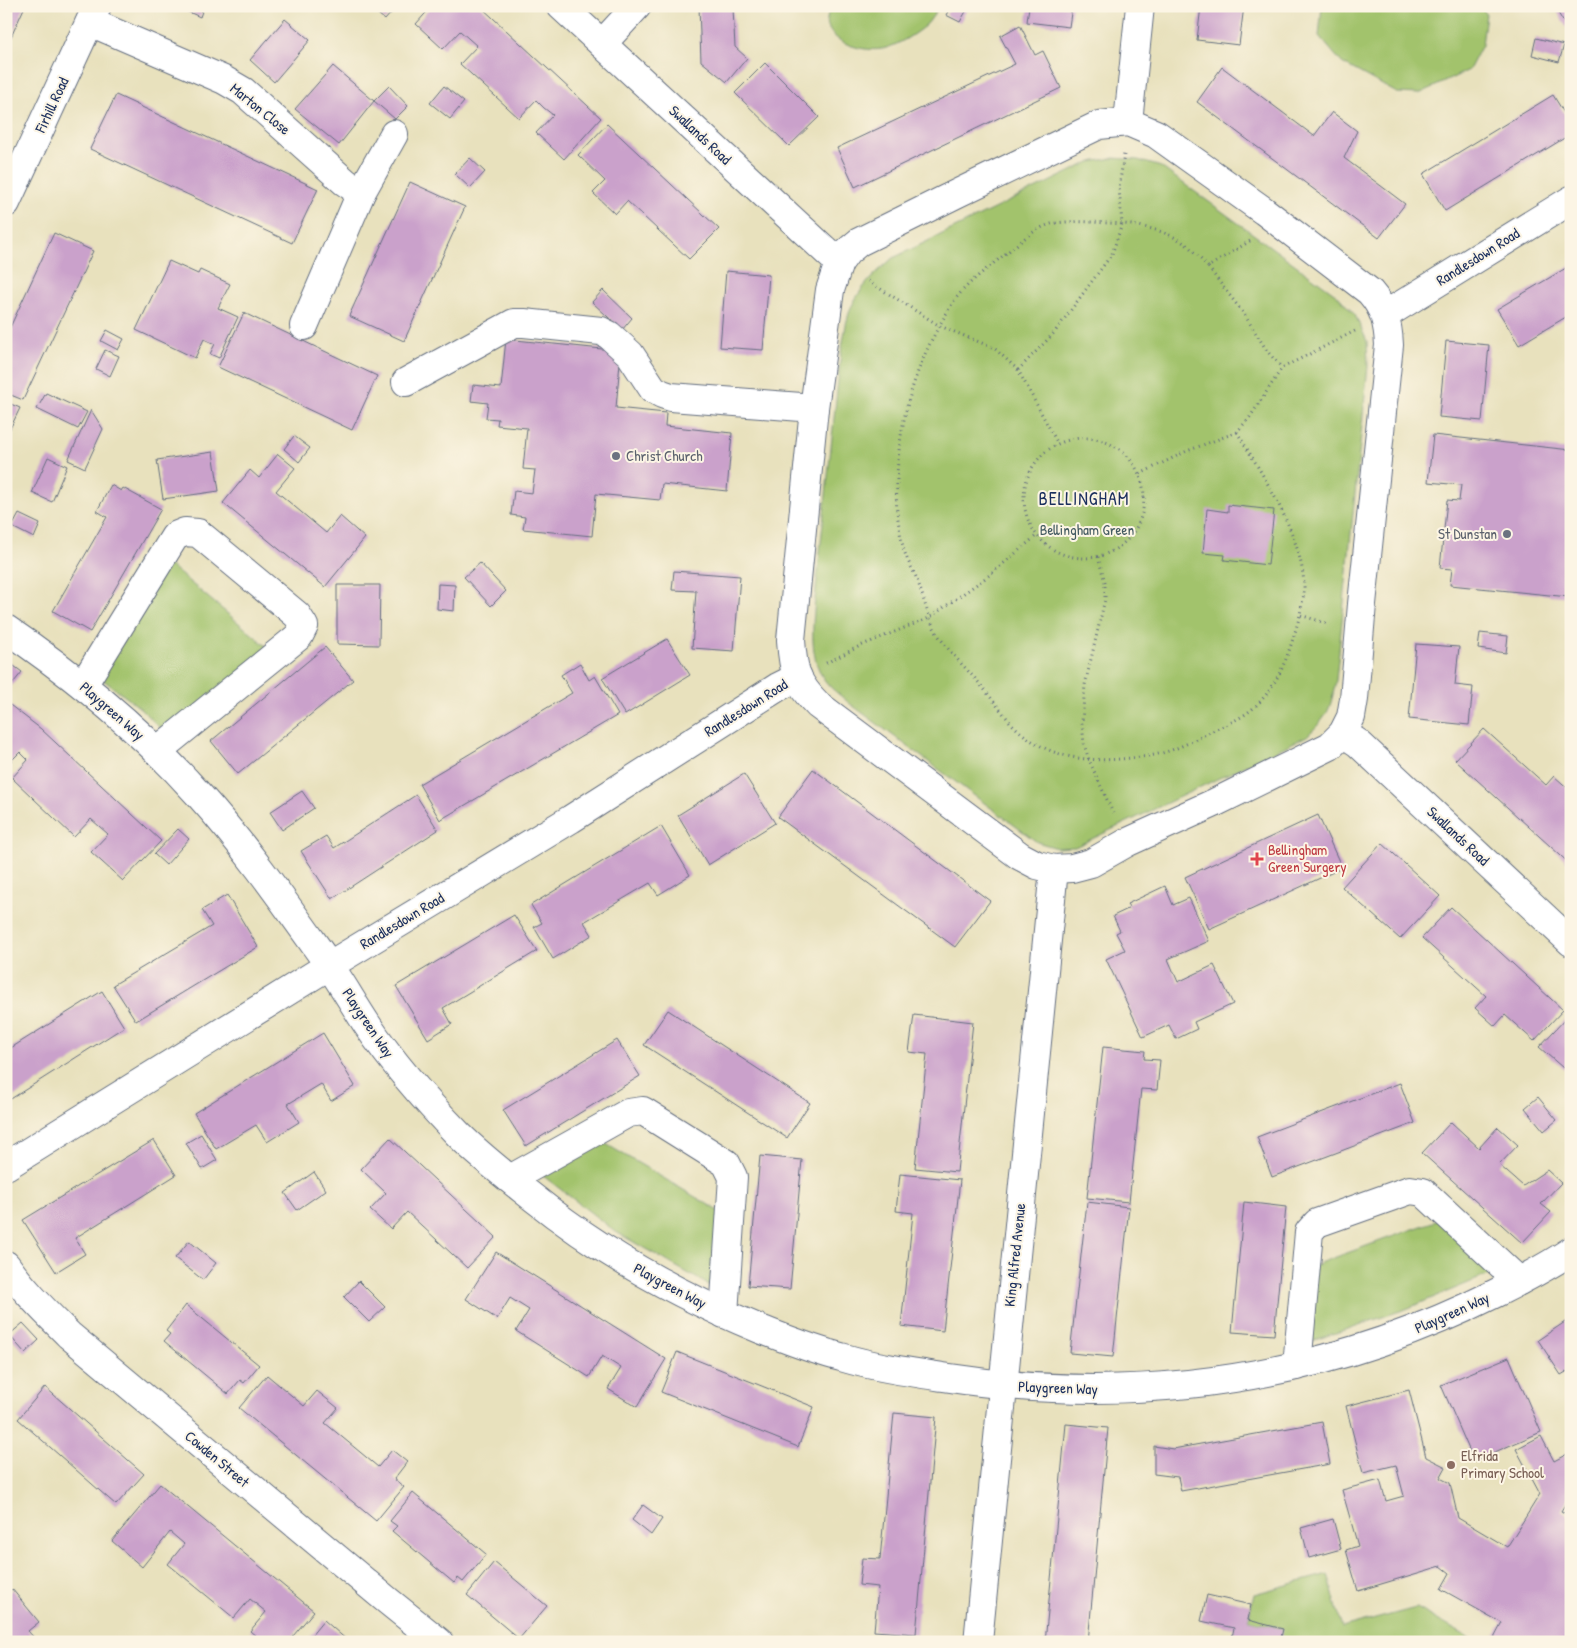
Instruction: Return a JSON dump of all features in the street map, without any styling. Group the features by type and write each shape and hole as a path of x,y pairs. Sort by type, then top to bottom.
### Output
{"street":[{"name":"Swallands Road","path":"561,6 840,263"},
{"path":"602,44 637,6"},
{"path":"1128,122 1140,6"},
{"name":"Marton Close","path":"94,14 243,91 345,182 361,193"},
{"name":"Firhill Road","path":"6,203 94,14"},
{"path":"1128,122 1156,134 1280,223 1370,292 1379,303 1385,315 1389,345 1354,699 1351,717 1343,733 1330,746 1212,804 1128,842 1091,863 1072,868 1054,869 1038,865 1020,856 818,705 804,691 792,663 791,640 814,408 830,290 840,263 847,252 859,242 1099,126 1128,122"},
{"path":"304,326 361,193 394,134"},
{"name":"Randlesdown Road","path":"1385,315 1571,200"},
{"path":"406,382 514,323 524,322 601,331 609,334 630,354 653,389 671,397 814,408"},
{"path":"83,685 174,536 185,532 198,533 297,615 304,626 299,636 157,751"},
{"name":"Playgreen Way","path":"6,629 83,685 121,717 201,797 241,845 330,965 370,1029 396,1065 462,1138 510,1179 590,1241 655,1280 724,1314 788,1340 839,1357 890,1369 1003,1385 1096,1390 1164,1387 1231,1380 1297,1366 1377,1344 1450,1316 1519,1282 1571,1251"},
{"name":"Randlesdown Road","path":"6,1166 330,965 571,819 798,676"},
{"name":"Swallands Road","path":"1343,733 1358,743 1571,942"},
{"name":"King Alfred Avenue","path":"978,1642 1054,869"},
{"path":"510,1179 628,1112 642,1111 726,1163 733,1177 724,1314"},
{"path":"1297,1366 1309,1232 1317,1223 1410,1190 1424,1192 1519,1282"},
{"name":"Cowden Street","path":"6,1265 14,1277 40,1306 69,1335 439,1642"}],"path":[{"path":"1018,370 1054,333 1112,254 1122,224 1120,188 1128,122"},
{"path":"1237,432 1291,530 1302,569 1304,593 1300,615 1288,656 1278,678 1250,711 1182,747 1159,754 1122,759 1089,760 1066,757 1047,750 1028,738 1012,723 951,653 938,635 929,618 916,577 906,556 900,533 896,508 898,475 903,428 911,389 924,356 956,298 974,279 1031,233 1048,225 1069,221 1143,227 1164,233 1185,244 1208,267 1244,314 1267,351 1282,368"},
{"path":"1208,267 1280,223"},
{"path":"840,263 940,326 994,348 1018,370 1058,444"},
{"path":"1140,474 1186,451 1237,432 1250,417 1282,368 1385,315"},
{"path":"1076,438 1096,439 1114,446 1129,458 1140,474 1144,491 1144,508 1139,524 1129,539 1115,550 1098,557 1079,558 1060,554 1043,544 1028,523 1024,509 1024,490 1030,470 1042,455 1058,444 1076,438"},
{"path":"798,676 860,646 929,618 991,574 1036,536"},
{"path":"1098,557 1104,582 1104,599 1085,685 1082,722 1084,744 1089,760 1119,827 1128,842"},
{"path":"1300,615 1360,632"}],"green space":[{"path":"832,6 940,6 930,21 912,35 891,46 876,50 853,46 842,42 834,35 828,27 827,17"},
{"path":"1322,6 1481,6 1486,14 1482,45 1469,70 1419,94 1397,93 1342,63 1319,36"},
{"name":"Bellingham Green","path":"1114,158 1138,160 1161,167 1337,295 1355,315 1367,341 1368,366 1336,680 1328,711 1320,723 1307,736 1075,847 1057,848 1037,842 849,703 828,685 820,673 814,652 815,599 841,352 849,313 862,289 893,258 1090,162"},
{"path":"168,564 270,649 166,734 139,707 98,676"},
{"path":"601,1141 719,1211 712,1287 616,1232 542,1175"},
{"path":"1438,1220 1495,1272 1406,1309 1306,1343 1314,1265"},
{"path":"1328,1574 1342,1628 1416,1608 1477,1642 1280,1642 1282,1629 1248,1620 1254,1594"}],"building":[{"path":"6,6 25,6 6,48"},
{"path":"175,6 204,6 200,17"},
{"path":"369,6 397,6 385,20"},
{"path":"432,6 480,6 601,118 564,159 536,133 553,115 536,100 519,118 460,64 477,46 460,31 443,49 416,24"},
{"path":"699,6 734,6 735,47 747,58 727,82 701,61"},
{"path":"951,6 969,6 960,22 946,15"},
{"path":"1029,6 1072,6 1069,27 1027,22"},
{"path":"1201,6 1244,6 1239,45 1197,40"},
{"path":"1554,6 1571,6 1571,35"},
{"path":"285,19 310,40 274,82 250,60"},
{"path":"1020,25 1035,55 1043,51 1061,88 855,187 837,148 1015,64 1000,36"},
{"path":"1536,38 1564,45 1559,62 1532,55"},
{"path":"765,63 819,117 789,146 735,93"},
{"path":"333,66 374,101 339,145 295,109"},
{"path":"1222,67 1314,136 1332,112 1357,131 1344,158 1405,204 1379,238 1197,102"},
{"path":"389,86 408,106 395,119 374,101"},
{"path":"444,86 464,102 450,119 430,103"},
{"path":"116,95 318,189 292,243 90,149"},
{"path":"1553,95 1571,124 1571,134 1445,211 1423,174"},
{"path":"607,124 719,229 689,259 627,201 615,214 593,193 605,181 578,155"},
{"path":"470,158 485,172 470,188 455,174"},
{"path":"410,182 465,207 404,341 349,316"},
{"path":"54,233 93,251 23,400 6,393 6,336"},
{"path":"169,261 198,274 200,270 230,284 218,308 238,317 219,358 210,354 215,344 204,339 195,358 136,330"},
{"path":"1571,265 1571,314 1519,345 1497,309"},
{"path":"726,271 769,275 763,350 720,347"},
{"path":"603,290 632,318 622,330 592,302"},
{"path":"244,313 377,376 352,430 218,367"},
{"path":"107,330 124,339 118,350 101,341"},
{"path":"506,339 621,351 616,408 666,413 665,426 732,433 727,491 662,484 660,500 596,494 592,536 523,529 525,517 511,515 514,491 532,493 535,470 523,469 527,428 497,425 498,419 486,418 488,403 471,401 473,385 501,388"},
{"path":"1446,341 1489,345 1482,421 1439,417"},
{"path":"105,350 119,356 110,376 96,369"},
{"path":"46,393 87,412 78,429 37,409"},
{"path":"6,402 20,408 6,437"},
{"path":"91,410 103,429 85,468 68,460"},
{"name":"St Dunstan","path":"1433,435 1571,450 1571,582 1569,597 1450,585 1452,569 1440,568 1447,500 1459,501 1461,485 1428,482"},
{"path":"294,436 310,448 299,462 284,449"},
{"path":"213,452 219,491 163,499 157,460"},
{"path":"278,454 295,468 276,491 326,533 340,516 365,538 325,587 223,503 250,470 259,478"},
{"path":"48,457 67,466 52,502 32,493"},
{"path":"111,485 121,491 123,488 161,509 90,632 53,611 107,517 97,511"},
{"path":"1228,505 1274,510 1268,565 1224,560 1225,555 1203,553 1207,509 1228,512"},
{"path":"19,514 40,524 34,538 12,527"},
{"path":"480,563 506,591 491,606 464,577"},
{"path":"674,571 740,576 734,651 692,648 696,591 672,590"},
{"path":"438,584 455,585 454,611 437,609"},
{"path":"337,585 380,585 379,645 337,644"},
{"path":"1480,633 1508,636 1506,653 1478,649"},
{"path":"667,639 690,675 625,715 602,678"},
{"path":"1416,644 1459,647 1455,685 1473,687 1469,725 1409,719"},
{"path":"325,647 353,680 238,774 211,741"},
{"path":"6,660 22,672 6,692"},
{"path":"580,663 589,680 595,676 618,715 440,820 419,784 572,693 561,675"},
{"path":"6,702 41,729 161,841 123,881 91,852 108,834 91,819 74,837 12,778 28,760 20,752 6,766"},
{"path":"1484,729 1546,785 1554,776 1571,791 1571,802 1568,805 1571,808 1571,865 1455,760"},
{"path":"813,769 990,901 955,947 778,817"},
{"path":"744,774 775,823 708,865 678,815"},
{"path":"302,791 314,808 282,830 270,812"},
{"path":"416,795 438,830 332,899 301,851 326,836 334,848"},
{"path":"1318,815 1342,868 1209,929 1185,877"},
{"path":"661,826 690,875 658,895 650,883 584,922 592,935 553,959 534,927 542,923 531,905"},
{"path":"178,829 189,839 166,865 154,854"},
{"path":"1382,843 1440,896 1400,939 1342,887"},
{"path":"1165,886 1173,905 1189,898 1209,941 1168,959 1178,982 1214,965 1233,1004 1194,1022 1197,1029 1176,1039 1169,1025 1143,1037 1106,959 1125,950 1116,933 1120,931 1113,916 1130,908 1127,904"},
{"path":"227,895 258,947 136,1021 113,985 212,926 202,910"},
{"path":"1451,907 1563,1010 1534,1041 1505,1015 1495,1026 1475,1008 1486,996 1422,938"},
{"path":"514,915 537,951 443,1008 452,1024 428,1039 396,986"},
{"path":"102,991 124,1027 6,1102 6,1051"},
{"path":"668,1010 810,1103 787,1138 644,1045"},
{"path":"914,1015 973,1022 957,1172 915,1168 927,1054 909,1052"},
{"path":"1568,1016 1571,1018 1571,1075 1539,1047"},
{"path":"323,1033 355,1086 331,1101 321,1084 288,1104 299,1122 267,1142 256,1125 216,1149 194,1113"},
{"path":"617,1040 640,1076 526,1146 503,1110"},
{"path":"1103,1047 1145,1051 1144,1059 1160,1060 1157,1090 1141,1089 1129,1202 1087,1198"},
{"path":"1400,1083 1415,1123 1272,1177 1257,1137"},
{"path":"1538,1097 1557,1120 1544,1131 1525,1108"},
{"path":"1451,1122 1479,1148 1498,1127 1518,1145 1499,1165 1523,1186 1547,1170 1561,1183 1541,1204 1551,1212 1522,1243 1422,1153"},
{"path":"201,1134 217,1160 202,1169 186,1143"},
{"path":"390,1138 496,1237 467,1268 407,1212 391,1229 370,1210 386,1193 361,1169"},
{"path":"154,1140 176,1175 75,1238 85,1254 56,1272 23,1220"},
{"path":"760,1156 802,1160 790,1289 748,1286"},
{"path":"314,1172 326,1190 297,1210 285,1193"},
{"path":"900,1174 960,1180 943,1331 901,1326 913,1213 896,1211"},
{"path":"1087,1202 1129,1207 1113,1357 1070,1353"},
{"path":"1244,1202 1286,1207 1274,1335 1232,1332"},
{"path":"189,1241 216,1263 203,1280 175,1258"},
{"path":"496,1252 666,1359 637,1407 608,1389 621,1368 602,1356 589,1377 516,1331 529,1310 510,1298 497,1319 466,1299"},
{"path":"359,1281 385,1307 369,1322 344,1297"},
{"path":"186,1305 259,1365 244,1383 240,1380 228,1394 164,1341 170,1334 166,1331"},
{"path":"1571,1318 1571,1369 1561,1375 1538,1340"},
{"path":"23,1323 39,1340 25,1353 9,1335"},
{"path":"677,1352 814,1407 798,1447 661,1392"},
{"path":"1509,1357 1541,1432 1474,1461 1441,1385"},
{"path":"267,1375 304,1406 317,1391 338,1408 325,1423 378,1467 392,1450 407,1462 394,1479 404,1487 376,1521 239,1408"},
{"path":"45,1387 144,1474 116,1505 18,1419"},
{"path":"1409,1390 1426,1457 1446,1467 1440,1478 1450,1483 1458,1518 1507,1547 1540,1494 1516,1449 1541,1436 1554,1461 1571,1452 1571,1495 1561,1511 1571,1517 1571,1642 1492,1642 1502,1623 1441,1589 1450,1573 1441,1566 1358,1591 1346,1550 1358,1546 1342,1490 1380,1480 1386,1501 1404,1496 1396,1465 1363,1473 1346,1406"},
{"path":"894,1413 936,1417 916,1634 874,1631 878,1587 859,1585 862,1558 880,1559"},
{"path":"1322,1422 1330,1464 1181,1491 1178,1477 1154,1474 1154,1446 1173,1449"},
{"path":"1066,1424 1108,1428 1088,1642 1045,1642"},
{"path":"160,1484 314,1611 288,1642 263,1642 250,1631 266,1612 250,1599 234,1618 168,1564 184,1544 170,1532 142,1567 112,1541"},
{"path":"413,1493 486,1554 463,1582 458,1578 454,1583 392,1531 397,1526 390,1521"},
{"path":"643,1505 662,1519 651,1535 632,1520"},
{"path":"1333,1519 1341,1549 1309,1558 1301,1528"},
{"path":"494,1562 547,1606 519,1639 467,1595"},
{"path":"12,1589 39,1622 28,1631 38,1642 6,1642 6,1595"},
{"path":"1207,1595 1251,1605 1248,1620 1283,1629 1280,1642 1231,1642 1234,1628 1201,1621"},
{"path":"324,1620 349,1642 306,1642"}],"place":[{"name":"Christ Church","path":"616,456"},
{"name":"St Dunstan","path":"1507,534"},
{"name":"Bellingham Green Surgery","path":"1257,859"},
{"name":"Elfrida Primary School","path":"1451,1465"}],"district":[{"name":"BELLINGHAM","path":"1084,499"}]}
